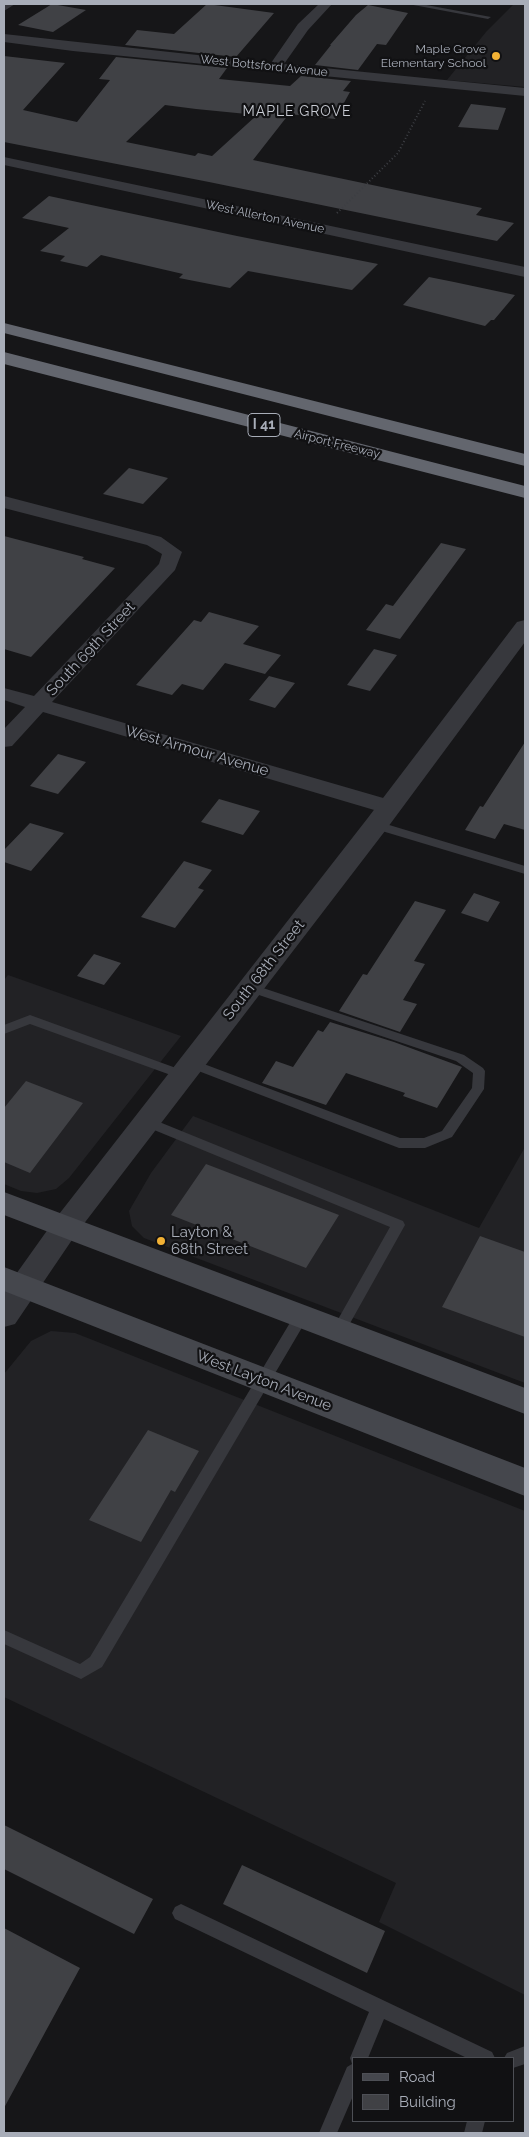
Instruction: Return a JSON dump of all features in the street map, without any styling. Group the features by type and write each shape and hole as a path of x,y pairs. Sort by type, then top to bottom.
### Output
{"highway":[{"name":"I 41","path":"4,328 525,460"},
{"name":"Airport Freeway","path":"4,358 525,492"}],"main road":[{"path":"4,1203 525,1401"},
{"name":"West Layton Avenue","path":"14,1283 525,1482"}],"street":[{"path":"4,7 10,4"},
{"path":"275,67 302,27 326,4"},
{"name":"West Bottsford Avenue","path":"4,38 73,47 525,92"},
{"name":"West Allerton Avenue","path":"4,161 525,272"},
{"name":"South 69th Street","path":"4,502 154,541 172,552 168,566 40,705 4,741"},
{"name":"South 68th Street","path":"4,1315 14,1283 66,1226 383,816 525,627"},
{"name":"West Armour Avenue","path":"4,694 383,816"}],"lane":[{"path":"412,4 488,18"},
{"path":"383,816 525,870"},
{"path":"4,1030 30,1019 187,1070 399,1143 426,1142 447,1134 478,1089 479,1071 460,1058 250,988"},
{"path":"147,1122 398,1225 339,1330"},
{"path":"4,1637 81,1672 96,1662 302,1315"},
{"path":"181,1912 484,2057"},
{"path":"359,2057 380,2008"},
{"path":"328,2133 352,2075"}],"path":[{"path":"321,228 398,153 426,97"}],"shaded area":[{"name":"Maple Grove Elementary School","path":"514,4 525,4 525,87 447,80 486,32"},
{"path":"8,975 181,1036 69,1178 56,1189 37,1193 21,1191 4,1184 4,980"},
{"path":"193,1116 479,1228 525,1147 525,1383 144,1238 132,1226 129,1211 151,1173"},
{"path":"51,1331 75,1333 525,1511 525,1995 379,1922 396,1883 4,1697 4,1374 31,1341"}],"building":[{"path":"52,4 86,10 53,32 18,25"},
{"path":"207,4 274,13 236,57 125,45 137,30 174,34"},
{"path":"368,5 408,13 386,45 377,44 358,70 315,65 356,15"},
{"path":"4,56 65,63 23,110 77,122 110,80 99,79 116,57 227,68 219,79 290,86 301,76 351,81 343,91 350,92 335,119 289,114 253,160 482,208 476,215 514,223 497,241 4,142","holes":["165,105 257,115 212,156 198,153 195,156 126,142"]},
{"path":"471,104 506,108 498,130 458,127"},
{"path":"49,196 378,264 352,290 248,271 230,288 179,278 183,274 101,255 87,267 60,261 65,256 40,251 69,228 22,218"},
{"path":"429,277 515,295 494,320 491,320 485,326 403,305"},
{"path":"129,468 168,478 143,504 103,494"},
{"path":"4,536 84,557 82,559 115,568 31,657 4,649"},
{"path":"441,543 466,549 400,639 366,630 386,604 393,606"},
{"path":"209,612 259,626 243,644 281,655 265,674 225,663 203,690 182,684 172,695 136,685 194,620 201,622"},
{"path":"374,649 397,655 370,691 347,685"},
{"path":"269,676 295,683 275,708 249,700"},
{"path":"525,742 525,830 504,824 495,839 465,830 480,806 483,807"},
{"path":"58,754 86,762 58,794 30,786"},
{"path":"219,799 260,811 243,835 201,822"},
{"path":"30,823 64,833 31,871 4,862 4,850"},
{"path":"184,861 212,870 198,888 204,890 175,928 141,917"},
{"path":"474,893 500,902 488,922 461,913"},
{"path":"415,901 446,910 414,961 425,964 403,1000 417,1004 400,1032 339,1011 363,974 367,975"},
{"path":"94,954 121,963 104,985 77,976"},
{"path":"330,1022 394,1042 462,1067 437,1108 403,1096 405,1093 346,1073 326,1105 262,1083 276,1061 293,1067 318,1030 323,1032"},
{"path":"26,1081 83,1103 30,1173 4,1162 4,1108"},
{"path":"206,1164 339,1215 306,1268 171,1215"},
{"path":"480,1236 525,1252 525,1337 442,1307"},
{"path":"148,1430 199,1451 175,1492 171,1490 141,1542 89,1520"},
{"path":"4,1825 153,1899 134,1934 4,1869"},
{"path":"242,1865 385,1931 367,1973 223,1904"},
{"path":"4,1928 80,1968 4,2108"}],"place":[{"name":"Maple Grove Elementary School","path":"496,56"},
{"name":"Layton & 68th Street","path":"161,1241"}],"district":[{"name":"MAPLE GROVE","path":"297,112"}]}
